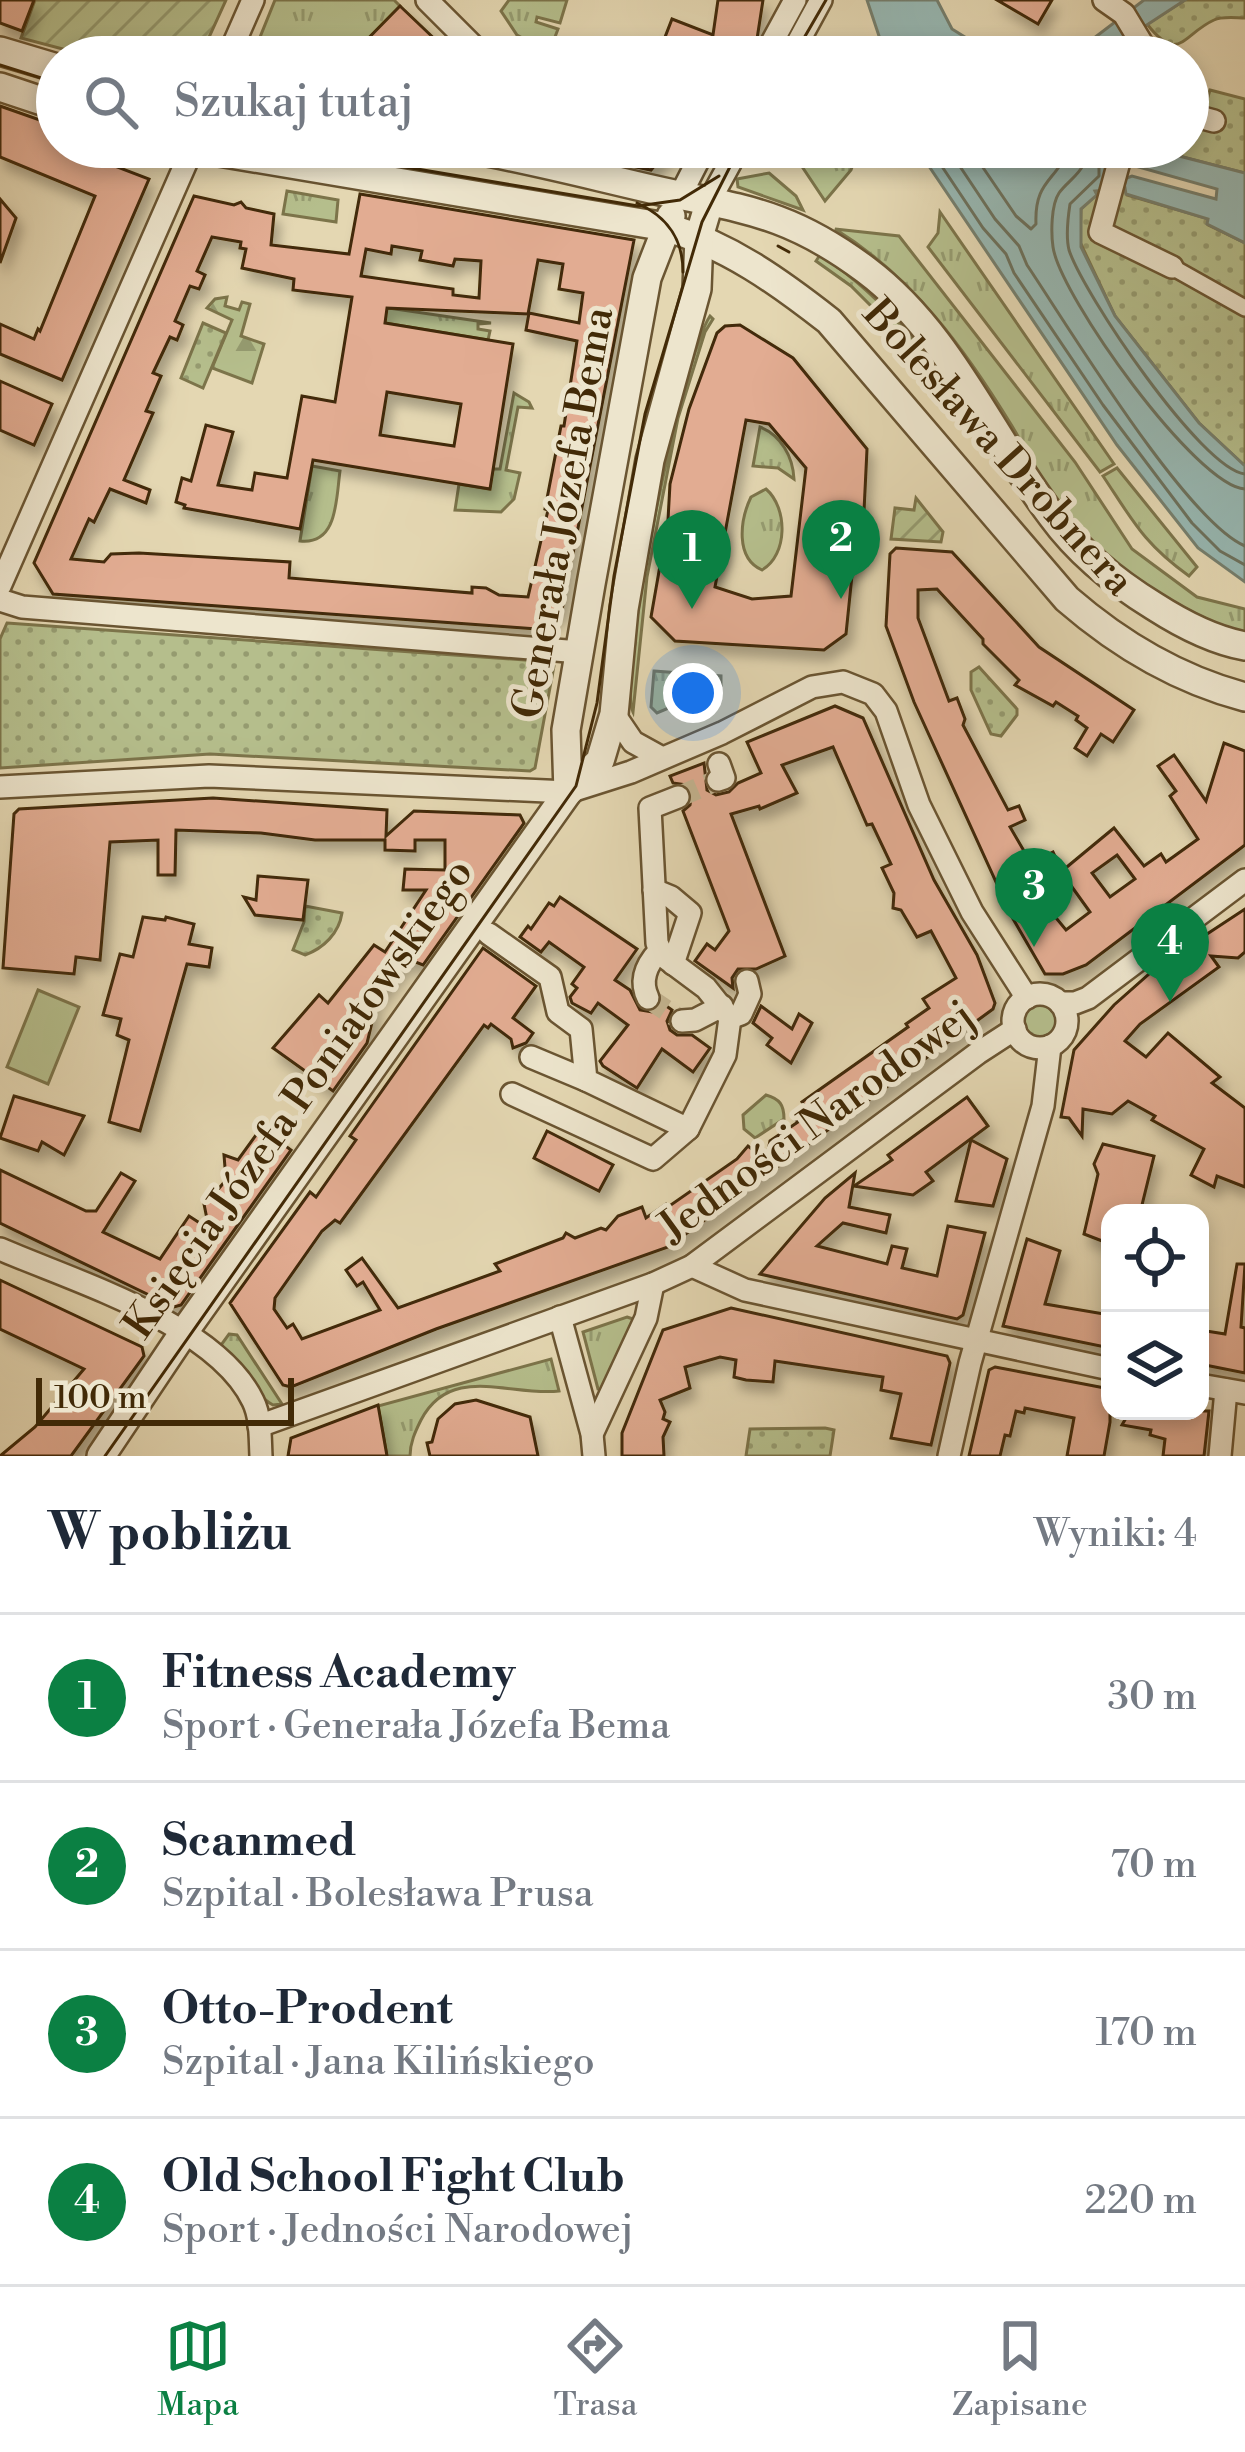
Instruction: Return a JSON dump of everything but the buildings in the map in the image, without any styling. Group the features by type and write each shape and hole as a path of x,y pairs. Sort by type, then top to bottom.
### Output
{"street":[{"path":"237,36 253,0"},
{"path":"427,0 463,36"},
{"path":"775,36 795,0 819,4 801,36"},
{"path":"1103,0 1138,36"},
{"path":"0,51 36,62"},
{"path":"0,87 36,99"},
{"path":"1209,120 1214,122"},
{"path":"0,586 182,168"},
{"name":"Bolesława Drobnera","path":"316,168 666,227 699,237 753,267 830,322 1067,599 1110,634 1167,669 1245,697"},
{"name":"Bolesława Drobnera","path":"569,168 789,221 870,272 919,319 1052,516 1085,554 1126,589 1170,617 1245,646"},
{"path":"680,196 694,168"},
{"path":"710,200 728,168"},
{"path":"1118,168 1100,232 1245,308"},
{"name":"Generała Józefa Bema","path":"568,792 566,730 647,278 680,196"},
{"name":"Generała Józefa Bema","path":"568,792 600,761 614,714 624,609 650,460 697,290 699,237 710,200"},
{"path":"697,290 716,273 753,267"},
{"path":"0,600 22,608 580,652"},
{"path":"0,787 208,776 568,792 722,733 812,687 831,682 854,685 873,694 886,711 919,805 972,912 1027,998"},
{"path":"614,714 634,742 662,758"},
{"name":"Księcia Józefa Poniatowskiego","path":"101,1456 568,792"},
{"path":"512,1094 653,1160 688,1129 725,1055 726,1012 706,988 666,957 646,800 678,797"},
{"path":"1050,1046 1033,1047 1015,1029 1016,1011 1027,998 1044,995 1075,1004 1088,998 1245,880"},
{"path":"648,998 645,976 649,963 666,957 689,914 654,890"},
{"path":"489,934 550,977 558,1012 581,1029 586,1080"},
{"path":"682,1021 726,1012 741,1014 750,994 746,981"},
{"path":"949,1456 976,1341 1043,1106 1050,1046 1065,1030 1066,1015 1060,1003"},
{"name":"Jedności Narodowej","path":"259,1426 692,1266 1015,1029"},
{"path":"530,1057 688,1129"},
{"path":"0,1249 212,1348 256,1406 261,1456"},
{"path":"692,1266 745,1290 1101,1367"},
{"path":"593,1445 646,1318 652,1284"},
{"path":"560,1317 593,1445"},
{"path":"1220,1456 1236,1391"}],"green space":[{"path":"35,0 226,0 210,36 36,36 36,42 21,38"},
{"path":"275,0 394,0 400,6 371,36 260,36"},
{"path":"509,0 567,0 560,23 537,17 536,22 558,29 555,36 519,36 501,11"},
{"path":"1185,0 1245,0 1245,18 1217,19 1190,36 1158,36 1147,24"},
{"path":"1209,93 1245,99 1245,173 1209,164"},
{"path":"803,168 852,168 851,170 825,201"},
{"path":"769,173 796,196 803,210 738,187 737,179"},
{"path":"1124,188 1127,195 1209,219 1208,225 1245,243 1245,466 1199,423 1115,316 1080,242 1081,209 1094,192"},
{"path":"287,191 338,200 336,222 283,214"},
{"path":"940,212 1114,464 1100,472 928,247 938,233"},
{"path":"835,229 899,236 1075,462 1132,549 1197,597 1245,609 1245,636 1150,588 1089,539 1053,498 956,342 889,269"},
{"path":"820,255 884,307 911,337 1028,505 891,326 851,286 816,261"},
{"path":"227,297 225,306 239,310 242,302 250,304 241,336 264,344 252,383 212,368 232,320 207,308 215,299"},
{"path":"375,306 491,323 478,324 478,329 490,331 488,340 373,321"},
{"path":"710,316 713,319 678,418 647,577 633,712 634,641 655,516 684,390"},
{"path":"203,323 226,333 203,388 181,378"},
{"path":"514,393 532,408 518,407 506,470 520,473 514,499 501,512 455,510 459,484 489,489 493,469 500,469"},
{"path":"760,427 784,448 794,479 778,468 753,466"},
{"path":"312,466 340,471 336,507 322,536 300,541"},
{"path":"1117,468 1197,567 1189,576 1150,542 1103,476"},
{"path":"766,489 778,508 782,531 777,554 762,570 747,557 742,538 751,497"},
{"path":"916,498 943,532 941,542 891,539 895,508 914,510"},
{"path":"7,623 552,662 554,666 535,768 530,771 210,754 0,768 0,639"},
{"path":"979,667 1017,709 1001,736 991,734 971,690 971,672"},
{"path":"654,671 721,676 721,686 657,713 651,707"},
{"path":"305,906 342,913 330,939 305,955 293,950"},
{"path":"38,990 79,1007 48,1084 7,1067"},
{"path":"1040,1004 1052,1009 1057,1021 1052,1033 1040,1038 1028,1033 1023,1021 1028,1009"},
{"path":"766,1095 780,1103 784,1119 755,1138 744,1129 743,1115"},
{"path":"627,1317 636,1320 605,1391 598,1389 583,1332"},
{"path":"229,1334 237,1335 282,1404 273,1405 252,1386 221,1345"},
{"path":"551,1359 559,1391 483,1386 448,1392 421,1420 410,1456 387,1456 378,1406"},
{"path":"750,1429 834,1430 830,1456 746,1456"}],"water":[{"path":"867,0 937,0 952,29 963,36 879,36"},
{"path":"1144,0 1185,0 1130,36 1097,36"},
{"path":"1209,164 1245,173 1245,243 1207,224 1208,219 1126,194 1125,188 1095,191 1097,195 1081,209 1081,247 1115,316 1199,423 1245,466 1245,582 1198,548 1117,445 930,168 1117,168 1127,178 1216,199 1217,189 1142,168 1209,168"}],"tunnel":[{"path":"678,797 718,780"},
{"path":"648,998 682,1021"}],"tram line":[{"path":"805,36 826,0"},
{"path":"0,65 36,76"},
{"path":"411,168 638,206 680,200 719,176"},
{"path":"105,1456 576,786 597,703 614,576 645,414 702,222 729,168"},
{"path":"637,203 672,230 683,272"},
{"path":"778,246 789,252"}],"place":[{"name":"Scanmed","path":"841,599"},
{"name":"Fitness Academy","path":"692,609"},
{"name":"Otto-Prodent","path":"1034,947"},
{"name":"Old School Fight Club","path":"1170,1002"}]}
